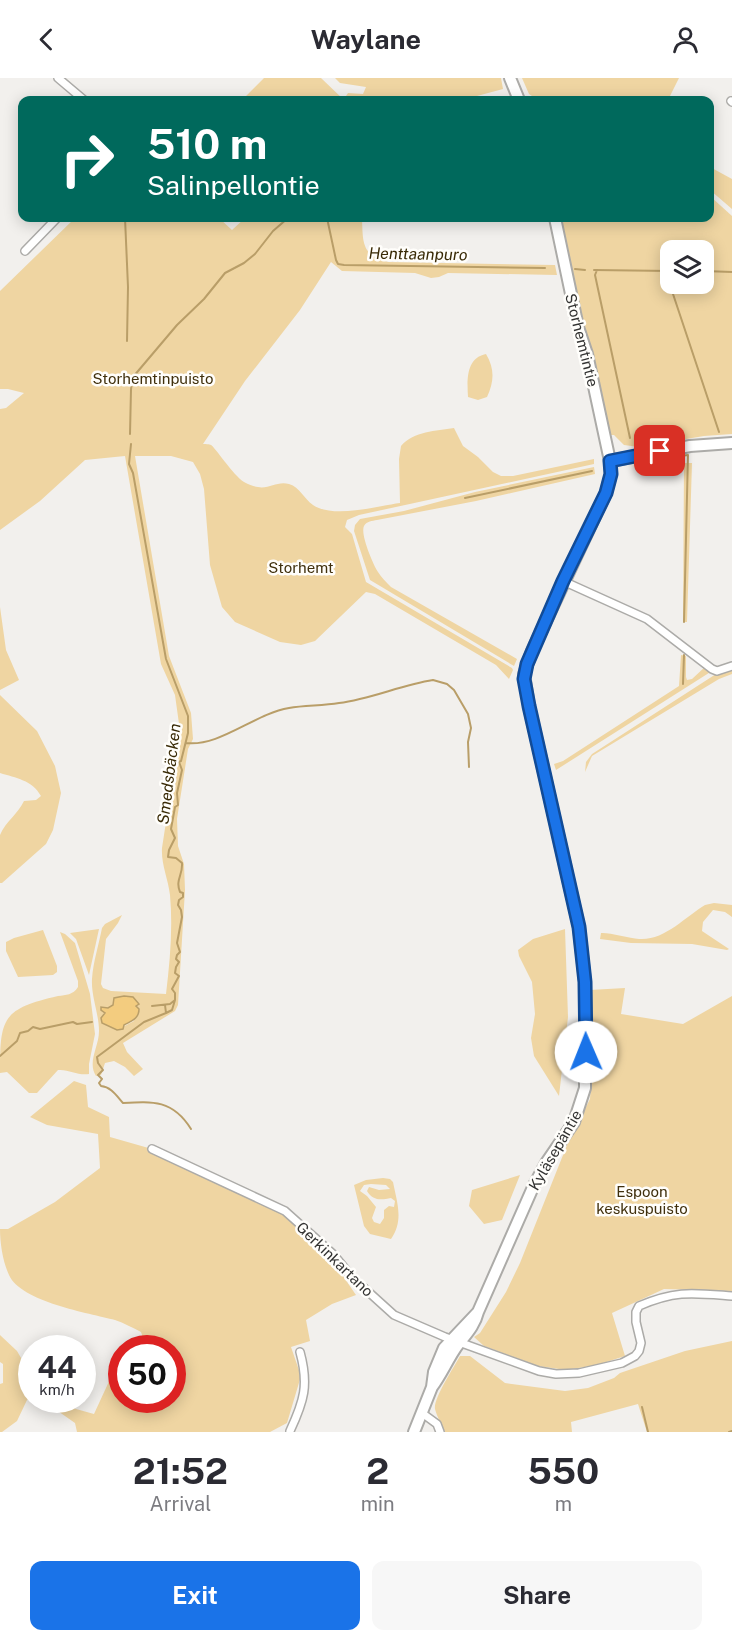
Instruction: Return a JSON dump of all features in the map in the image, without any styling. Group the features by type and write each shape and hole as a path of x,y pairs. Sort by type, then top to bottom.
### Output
{"main road":[{"path":"510,78 517,96"},
{"name":"Storhemtintie","path":"556,222 610,461"},
{"path":"610,461 690,446 732,443"},
{"name":"Kyläsepäntie","path":"414,1432 432,1387 434,1372 444,1348 455,1341 478,1312 534,1185 546,1162 574,1122 585,1088 585,993 581,940 524,679 527,664 563,581 606,493 611,474 610,461"}],"street":[{"path":"58,78 79,96"},
{"path":"25,251 53,222"},
{"path":"563,581 646,619 712,669 717,671 732,666"},
{"name":"Gerkinkartano","path":"152,1149 285,1211 333,1254 352,1277 393,1315 455,1341 539,1371 556,1374 579,1373 622,1363 635,1356 641,1343 636,1312 639,1306 662,1296 674,1294 732,1296"},
{"path":"289,1432 300,1409 305,1390 305,1370 300,1352"},
{"path":"422,1413 437,1424 440,1432"}],"green space":[{"path":"264,78 321,78 340,96 246,96"},
{"path":"335,78 501,78 503,89 477,96 346,96 348,93 363,94 366,87 340,83"},
{"path":"522,78 679,78 670,96 532,96"},
{"path":"714,169 732,179 732,209 714,193"},
{"path":"714,200 732,216 732,434 704,436 639,447 624,445 614,435 611,435 607,426 592,354 580,316 561,222 714,222"},
{"path":"71,222 223,222 232,230 241,222 362,222 365,246 368,252 388,262 555,265 557,275 448,273 431,278 415,273 342,271 331,262 300,310 245,381 203,444 213,447 244,482 258,487 289,484 313,505 332,511 356,510 400,503 401,446 412,437 433,431 454,428 463,446 493,472 501,476 513,476 594,459 594,464 359,515 347,520 345,527 352,534 366,582 512,668 509,679 496,665 375,594 366,592 315,641 301,645 280,642 235,622 222,607 210,565 204,489 200,474 193,462 171,456 135,456 169,656 191,713 193,739 188,749 177,819 178,846 184,864 185,890 178,1005 175,1011 123,1043 127,1052 143,1069 134,1076 114,1061 105,1063 101,1075 96,1076 94,1071 93,1060 99,1031 92,985 93,973 102,928 122,915 106,939 101,984 103,988 111,991 166,994 171,920 170,895 162,848 180,731 175,695 161,664 125,456 85,460 40,501 0,530 0,409 6,408 24,393 0,389 0,291","holes":["139,1004 136,1006 134,1021 117,1030 102,1023 105,1013 102,1007 108,1009 113,1005"]},
{"path":"486,354 491,365 492,381 487,397 478,400 468,397 469,371 479,356"},
{"path":"684,463 692,463 687,622 683,622"},
{"path":"594,467 595,474 476,501 371,521 364,526 365,542 373,563 391,587 517,659 514,666 370,580 354,531 360,519"},
{"path":"0,607 6,650 19,680 0,690"},
{"path":"681,655 686,656 687,680 692,679 706,666 712,671 556,770 554,764 563,761 679,686"},
{"path":"732,668 732,674 719,679 592,756 585,772 586,762 592,754 716,674"},
{"path":"0,695 37,731 55,766 61,793 53,830 46,844 2,883 0,883 0,835 24,801 36,800 41,796 28,783 0,773"},
{"path":"714,903 732,905 732,917 725,912 713,910 703,922 702,931 729,949 727,950 692,944 631,943 600,939 601,933 608,933 648,939 666,932 705,905"},
{"path":"99,929 89,975 76,939 70,933"},
{"path":"565,929 568,1017 559,1096 534,1056 531,1038 535,1014 532,982 518,950 533,939"},
{"path":"43,930 57,966 57,972 53,975 18,977 6,951 6,942"},
{"path":"60,932 75,943 90,994 95,1034 89,1074 58,1070 37,1093 29,1093 7,1072 0,1073 1,1040 8,1019 15,1012 39,1001 69,994 78,987 78,981"},
{"name":"Espoon keskuspuisto","path":"625,988 621,1014 683,1024 732,996 732,1291 664,1289 612,1313 625,1356 597,1365 566,1370 538,1366 484,1346 474,1337 480,1333 506,1292 520,1263 569,1140 590,1099 592,1064 590,990"},
{"path":"74,1081 86,1085 88,1107 109,1117 110,1137 152,1149 265,1202 294,1219 306,1238 332,1260 356,1295 332,1304 306,1320 310,1341 291,1347 301,1376 287,1423 270,1432 77,1432 75,1423 61,1413 96,1413 108,1384 108,1413 186,1413 186,1335 142,1335 141,1332 115,1320 73,1310 41,1299 16,1284 9,1275 1,1247 0,1229 8,1229 55,1202 100,1168 98,1134 47,1125 30,1117"},
{"path":"520,1175 502,1220 484,1224 469,1206 472,1190"},
{"path":"383,1178 393,1182 398,1204 398,1218 391,1239 370,1234 364,1226 354,1185 366,1180","holes":["364,1185 386,1185 390,1189 379,1190 369,1187 367,1191 375,1198 391,1198 395,1201 394,1207 389,1206 384,1210 384,1218 380,1224 374,1222 372,1218 376,1207 360,1191"]},
{"path":"0,1335 18,1353 18,1413 21,1413 17,1421 2,1432 0,1432 0,1384 3,1383 3,1364 0,1362"},
{"path":"732,1341 732,1432 647,1432 638,1404 571,1422 572,1432 445,1432 435,1409 440,1391 460,1356 470,1356 505,1383 565,1391 588,1388 614,1378 620,1373 685,1351"}],"shaded area":[{"path":"133,997 139,1004 136,1006 139,1012 136,1017 124,1025 123,1029 117,1030 102,1023 101,1018 105,1013 101,1007 108,1008 113,1005 114,998"}],"waterway":[{"path":"125,222 128,287 127,341"},
{"name":"Smedsbäcken","path":"130,434 133,377 225,273 255,254 283,222"},
{"name":"Henttaanpuro","path":"328,222 338,264 545,268"},
{"name":"Henttaanpuro","path":"575,269 585,270"},
{"name":"Henttaanpuro","path":"594,270 660,271"},
{"path":"597,270 595,275 630,438"},
{"name":"Henttaanpuro","path":"714,271 732,272"},
{"path":"673,294 719,432"},
{"name":"Smedsbäcken","path":"131,444 129,464 133,473 166,659 188,716 188,733 179,762 182,770 177,793 178,805 175,807 171,829 175,838 168,857 176,858 182,863 178,884 180,892 183,893 178,905 182,917 177,943 180,952 176,959 179,962 175,973 179,976 172,989 175,993 175,1000 170,1004 152,1006"},
{"path":"635,462 688,455 684,622"},
{"path":"465,498 592,471"},
{"path":"683,684 684,655"},
{"path":"186,743 212,740 276,711 351,701 433,680 447,684 454,690 468,714 471,728 468,742 469,767"},
{"path":"166,1013 172,1010 175,1000"},
{"path":"165,1005 166,1013 144,1022 97,1057 103,1070 98,1075 102,1079 99,1083 113,1092 123,1103 162,1104 177,1112 191,1129"},
{"name":"Smedsbäcken","path":"0,1056 17,1041 20,1033 33,1027 40,1029 73,1022 77,1024 92,1022"},
{"path":"642,1407 648,1432"}],"route":[{"path":"586,1052 585,982 579,927 529,706 524,674 563,581 606,493 611,474 610,461 660,451"}],"park label":[{"name":"Storhemtinpuisto","path":"153,378"},
{"name":"Storhemt","path":"301,567"}]}
